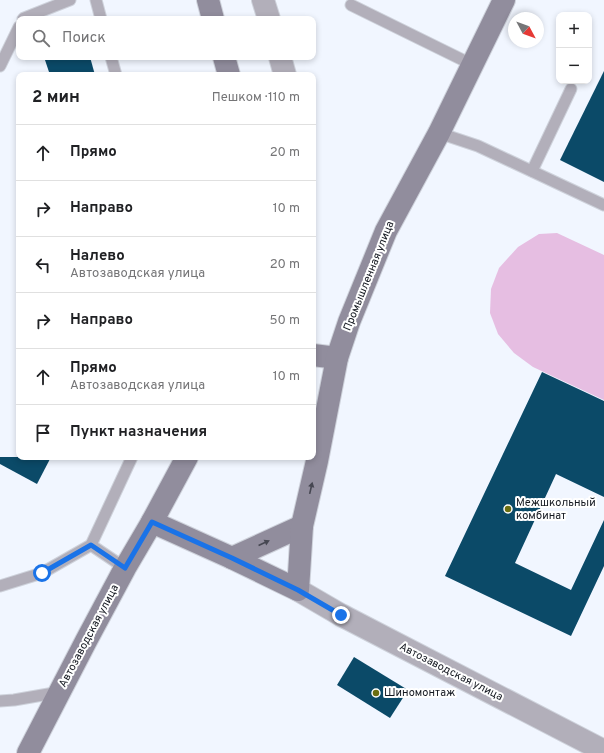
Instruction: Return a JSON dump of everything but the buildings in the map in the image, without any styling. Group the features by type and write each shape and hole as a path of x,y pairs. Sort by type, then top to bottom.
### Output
{"street":[{"path":"208,0 212,16"},
{"path":"263,0 268,16"},
{"name":"Промышленная улица","path":"298,590 302,526 317,461 337,358 349,322 386,231 439,133 504,0"},
{"path":"225,60 228,72"},
{"path":"281,60 284,72"},
{"path":"316,355 337,358"},
{"name":"Автозаводская улица","path":"28,753 125,568 185,460"},
{"path":"152,522 298,590"},
{"path":"232,558 302,526"},
{"name":"Автозаводская улица","path":"298,590 341,615 596,750"}],"lane":[{"path":"29,16 70,0"},
{"path":"96,0 100,16"},
{"path":"351,5 473,64"},
{"path":"0,66 16,33"},
{"path":"112,60 115,72"},
{"path":"532,171 572,89"},
{"path":"439,133 478,146 604,205"},
{"path":"0,586 42,573 91,545 131,460"},
{"path":"91,545 125,568"},
{"path":"0,701 60,692"}],"shaded area":[{"path":"557,233 604,255 604,400 533,367 514,353 498,334 490,313 491,289 499,268 518,247 539,234"}],"place":[{"name":"Межшкольный комбинат","path":"508,509"},
{"name":"Шиномонтаж","path":"376,693"}],"route":[{"path":"42,573 91,545 125,568 152,522 298,590 341,615"}]}
